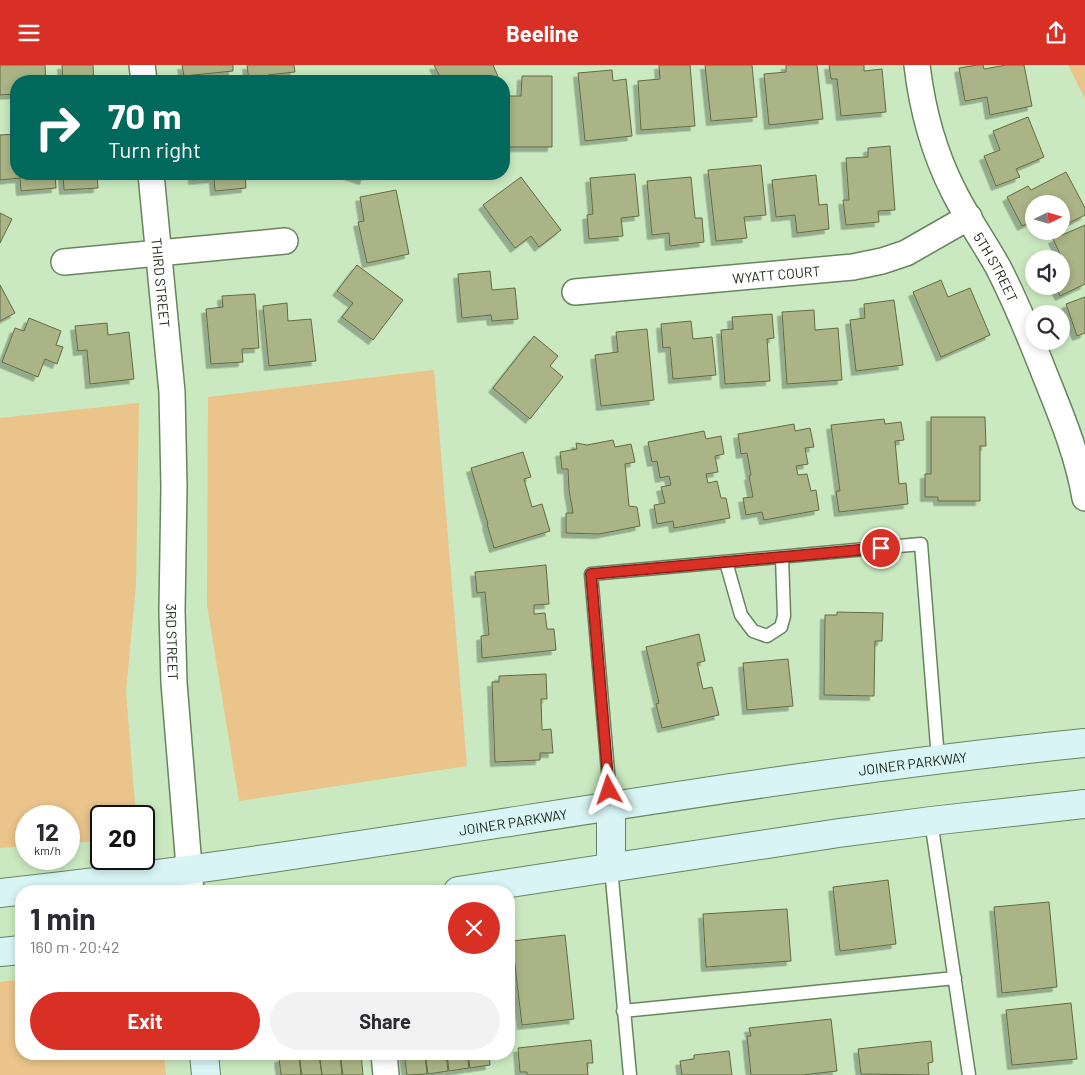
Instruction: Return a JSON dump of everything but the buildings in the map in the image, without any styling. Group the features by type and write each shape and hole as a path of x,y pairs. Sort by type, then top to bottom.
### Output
{"main road":[{"name":"JOINER PARKWAY","path":"117,885 190,880 611,807 938,759 1085,743"},
{"path":"498,885 931,821 1085,804"},
{"path":"611,807 611,868"},
{"name":"JOINER PARKWAY","path":"0,893 15,892"},
{"path":"0,952 15,951"},
{"path":"205,1060 206,1075"}],"street":[{"name":"5TH STREET","path":"917,65 928,124 941,163 954,192 998,267 1020,313 1065,424 1081,474 1085,498"},
{"name":"THIRD STREET","path":"152,180 172,392"},
{"name":"WYATT COURT","path":"575,292 853,267 882,261 906,253 969,217"},
{"path":"64,262 285,241"},
{"name":"3RD STREET","path":"172,392 174,487 172,611 174,683 190,880"},
{"path":"385,1060 386,1075"}],"lane":[{"path":"611,807 591,574 921,544 938,759"},
{"path":"726,562 740,615 753,631 767,636 781,627 784,616 782,557"},
{"path":"931,821 969,1075"},
{"path":"611,868 630,1075"},
{"path":"623,1011 955,978"}],"shaded area":[{"path":"1068,65 1085,65 1085,99"},
{"path":"434,370 467,766 239,801 207,605 208,397"},
{"path":"139,403 136,585 126,692 135,805 90,805 90,842 80,842 80,805 15,805 15,847 0,848 0,418"},
{"path":"15,980 15,1060 165,1060 166,1075 0,1075 0,982"}],"route":[{"path":"609,790 591,574 881,548"}]}
